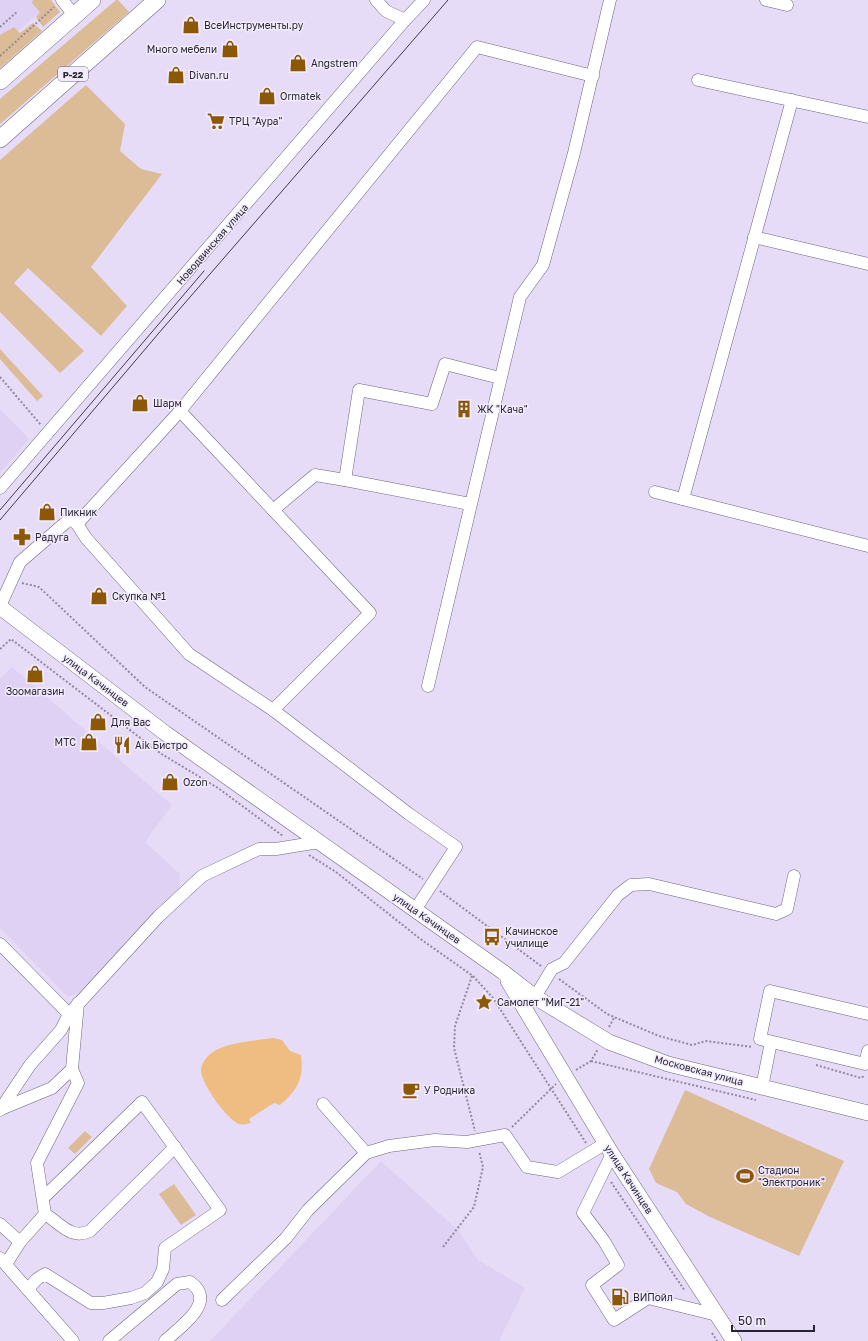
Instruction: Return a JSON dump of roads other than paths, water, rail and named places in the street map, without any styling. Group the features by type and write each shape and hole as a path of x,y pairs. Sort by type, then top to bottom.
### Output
{"highway":[{"path":"0,80 92,0"},
{"name":"Р-22","path":"0,139 147,3"}],"main road":[{"name":"улица Качинцев","path":"0,606 165,733 503,972 609,1149 734,1341"},
{"name":"Московская улица","path":"503,972 535,997 609,1042 668,1064 761,1094 868,1113"}],"street":[{"path":"62,0 74,15"},
{"path":"376,0 386,11 405,20"},
{"name":"Новодвинская улица","path":"0,488 405,20 424,0"},
{"path":"428,686 520,297 543,265 574,153 610,0"},
{"path":"766,0 787,5"},
{"path":"0,606 20,562 69,523 180,411 477,47 593,76"},
{"path":"698,80 868,117"},
{"path":"683,499 792,100"},
{"path":"754,237 868,264"},
{"path":"345,480 359,390 432,404 445,364 500,378"},
{"path":"180,411 370,613 273,710"},
{"path":"274,510 316,475 470,504"},
{"path":"655,492 868,546"},
{"path":"69,523 86,538 189,654 273,710 409,814 456,847 415,910"},
{"path":"0,1109 30,1065 61,1030 69,1014 78,1003 158,917 202,876 259,849 276,849 318,842"},
{"path":"535,997 552,969 564,963 618,895 631,885 648,884 776,914 787,909 794,876"},
{"path":"0,944 69,1014"},
{"path":"868,1014 770,991 760,1038 770,1047 867,1067 868,1051"},
{"path":"78,1003 72,1069 78,1083 37,1163 46,1214 70,1232 81,1235 90,1231 175,1148"},
{"path":"761,1094 770,1047"},
{"path":"0,1109 52,1088 72,1069"},
{"path":"28,1289 37,1279 45,1274 91,1302 103,1303 131,1298 145,1292 157,1282 163,1269 165,1248 220,1210 142,1102 43,1198"},
{"path":"322,1104 366,1153"},
{"path":"222,1300 286,1238 308,1210 366,1153 396,1145 435,1140 467,1142 505,1135 527,1167 558,1172 609,1149"},
{"path":"609,1149 583,1213 604,1241 618,1265 592,1285 614,1320 648,1298 717,1315"},
{"path":"46,1214 3,1261 73,1341"},
{"path":"0,1224 20,1242"},
{"path":"109,1341 177,1284 190,1282 198,1288 201,1299 197,1310 172,1339"}],"tram line":[{"path":"0,520 164,327 448,0"},
{"path":"0,510 204,271"}],"place":[{"name":"ВсеИнструменты.ру","path":"191,25"},
{"name":"Много мебели","path":"230,49"},
{"name":"Angstrem","path":"298,63"},
{"name":"Divan.ru","path":"176,75"},
{"name":"Ormatek","path":"267,96"},
{"name":"ТРЦ \"Аура\"","path":"216,121"},
{"name":"Шарм","path":"140,403"},
{"name":"ЖК \"Кача\"","path":"464,409"},
{"name":"Пикник","path":"47,512"},
{"name":"Радуга","path":"22,537"},
{"name":"Скупка №1","path":"99,596"},
{"name":"Зоомагазин","path":"35,674"},
{"name":"Для Вас","path":"98,722"},
{"name":"МТС","path":"89,742"},
{"name":"Aik Бистро","path":"122,745"},
{"name":"Ozon","path":"170,782"},
{"name":"Качинское училище","path":"492,937"},
{"name":"Самолет \"МиГ-21\"","path":"484,1002"},
{"name":"У Родника","path":"411,1090"},
{"name":"Стадион \"Электроник\"","path":"745,1176"},
{"name":"ВИПойл","path":"620,1297"}]}
